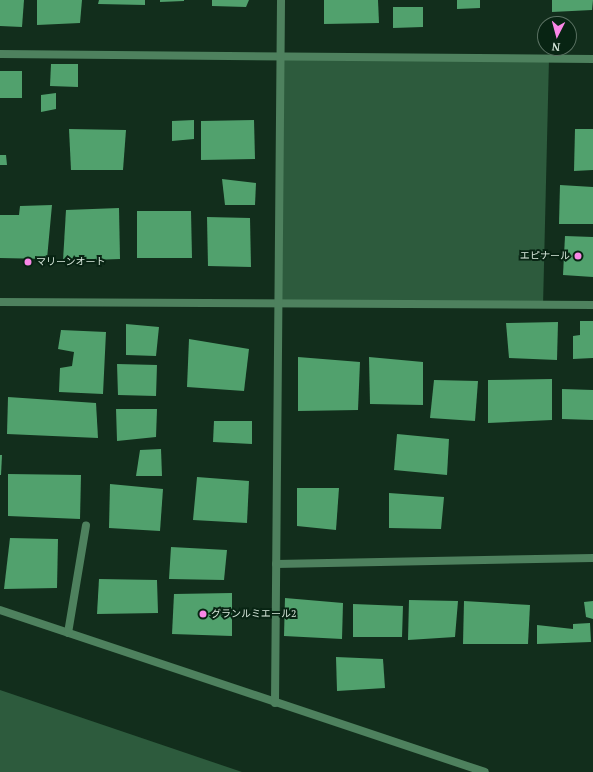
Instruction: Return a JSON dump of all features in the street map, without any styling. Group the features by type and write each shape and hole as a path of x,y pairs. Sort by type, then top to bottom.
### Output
{"street":[{"path":"275,703 281,0"},
{"path":"0,54 593,59"},
{"path":"0,302 593,305"},
{"path":"68,633 86,526"},
{"path":"276,564 593,558"},
{"path":"0,610 485,772"}],"green space":[{"path":"280,57 549,58 543,306 278,304"},
{"path":"0,690 242,772 0,772"}],"building":[{"path":"0,0 24,0 22,27 0,26"},
{"path":"37,0 82,0 80,23 37,25"},
{"path":"99,0 145,0 145,5 98,4"},
{"path":"160,0 184,0 184,1 160,2"},
{"path":"212,0 249,0 246,7 212,6"},
{"path":"324,0 378,0 379,23 324,24"},
{"path":"457,0 480,0 480,8 457,9"},
{"path":"552,0 593,0 592,10 552,12"},
{"path":"393,7 423,7 423,27 393,28"},
{"path":"51,64 78,64 78,87 50,86"},
{"path":"0,71 22,71 22,98 0,98"},
{"path":"56,93 56,109 41,112 41,95"},
{"path":"194,120 194,139 172,141 172,121"},
{"path":"254,120 255,159 201,160 201,121"},
{"path":"69,129 126,130 123,170 71,170"},
{"path":"575,129 593,129 593,170 574,171"},
{"path":"0,155 6,155 7,165 0,165"},
{"path":"222,179 256,183 255,205 225,205"},
{"path":"560,185 593,187 593,224 559,224"},
{"path":"52,205 47,259 0,258 0,215 19,215 20,206"},
{"path":"119,208 120,259 63,261 66,210"},
{"path":"137,211 191,211 192,258 137,258"},
{"path":"207,217 250,218 251,267 208,266"},
{"name":"エピナール","path":"565,236 593,237 593,277 563,275"},
{"path":"580,321 593,321 593,358 573,359 573,336 580,335"},
{"path":"558,322 557,360 509,358 506,323"},
{"path":"126,324 159,327 156,356 126,355"},
{"path":"61,330 106,332 103,394 59,392 60,368 72,366 74,352 58,349"},
{"path":"189,339 249,349 244,391 187,387"},
{"path":"298,357 360,362 358,410 298,411"},
{"path":"369,357 423,362 423,405 370,404"},
{"path":"117,364 157,365 156,396 118,395"},
{"path":"552,379 552,420 488,423 488,380"},
{"path":"434,380 478,381 475,421 430,418"},
{"path":"562,389 593,390 593,420 562,419"},
{"path":"8,397 96,403 98,438 7,434"},
{"path":"116,409 157,409 156,437 117,441"},
{"path":"214,421 252,421 252,444 213,442"},
{"path":"397,434 449,439 447,475 394,470"},
{"path":"161,449 162,476 136,476 140,450"},
{"path":"0,455 2,455 1,475 0,475"},
{"path":"8,474 81,475 80,519 8,516"},
{"path":"197,477 249,481 247,523 193,520"},
{"path":"110,484 163,489 160,531 109,528"},
{"path":"297,488 339,488 336,530 297,526"},
{"path":"389,493 444,497 441,529 389,528"},
{"path":"10,538 58,539 57,588 4,589"},
{"path":"171,547 227,550 224,580 169,579"},
{"path":"99,579 157,580 158,613 97,614"},
{"name":"グランルミエール2","path":"232,593 232,636 172,634 174,594"},
{"path":"285,598 343,603 342,639 284,636"},
{"path":"409,600 458,601 455,637 408,640"},
{"path":"464,601 530,605 528,644 463,644"},
{"path":"593,601 593,619 586,617 584,602"},
{"path":"353,604 403,606 402,637 353,637"},
{"path":"590,623 591,642 537,644 537,625 573,629 573,624"},
{"path":"336,657 383,659 385,688 337,691"}],"place":[{"name":"エピナール","path":"578,256"},
{"name":"マリーンオート","path":"28,262"},
{"name":"グランルミエール2","path":"203,614"}]}
